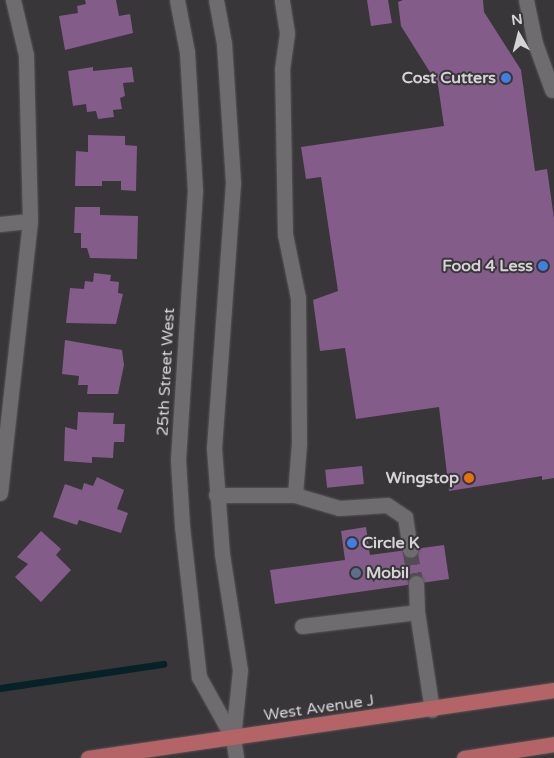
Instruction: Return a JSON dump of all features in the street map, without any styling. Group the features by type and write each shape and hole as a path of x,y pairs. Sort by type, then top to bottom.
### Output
{"main road":[{"name":"West Avenue J","path":"88,758 432,710 554,690"},
{"path":"464,758 554,744"}],"street":[{"path":"1,493 30,221 26,55 13,0"},
{"name":"25th Street West","path":"177,0 187,52 195,190 178,460 182,526 199,677 234,738"},
{"name":"25th Street West","path":"216,0 224,43 233,183 214,448 216,495 240,670 234,738 236,758"},
{"path":"282,0 287,33 282,69 285,234 298,298 299,443 296,495"},
{"path":"526,0 535,43 553,95"},
{"path":"0,224 30,221"},
{"path":"216,495 296,495 339,508 387,505 405,517 410,550"},
{"path":"416,583 417,612 432,710"},
{"path":"302,626 417,612"}],"building":[{"path":"85,0 116,0 119,16 130,14 133,33 65,50 59,16 78,13 77,6 86,4"},
{"path":"367,0 388,0 392,23 371,26"},
{"path":"403,0 483,0 484,12 521,70 535,171 547,169 554,218 554,478 542,480 542,476 449,491 439,407 356,419 345,348 320,351 313,300 338,291 321,177 306,179 301,147 444,126 438,85 401,26 398,2"},
{"path":"93,67 93,71 132,67 134,82 123,83 125,96 120,98 122,109 113,110 114,117 98,119 96,111 87,112 86,104 73,106 68,71"},
{"path":"88,135 125,136 125,145 137,146 136,191 121,190 121,181 102,181 102,186 75,186 76,151 88,152"},
{"path":"75,207 100,207 100,215 138,216 137,259 90,258 87,248 81,248 81,233 74,233"},
{"path":"94,273 111,275 110,281 119,282 118,293 123,294 116,324 66,323 70,288 84,289 85,281 93,282"},
{"path":"65,340 122,350 124,365 118,394 87,394 88,385 78,385 79,376 62,374"},
{"path":"78,412 114,413 113,424 125,424 124,442 114,442 113,458 92,457 92,463 64,461 65,427 77,430"},
{"path":"362,466 364,484 327,488 325,470"},
{"path":"97,477 124,490 117,509 128,513 121,533 79,520 77,525 53,517 65,484 82,490 84,483 93,486"},
{"path":"366,527 370,555 444,545 449,579 275,604 270,570 345,560 341,531"},
{"path":"41,531 61,549 56,555 71,570 41,602 15,577 28,564 17,557"}],"waterway":[{"path":"0,688 163,664"}],"tunnel":[{"path":"410,550 416,583"}],"place":[{"name":"Cost Cutters","path":"506,78"},
{"name":"Food 4 Less","path":"543,266"},
{"name":"Wingstop","path":"469,478"},
{"name":"Circle K","path":"352,543"},
{"name":"Mobil","path":"356,573"}]}
